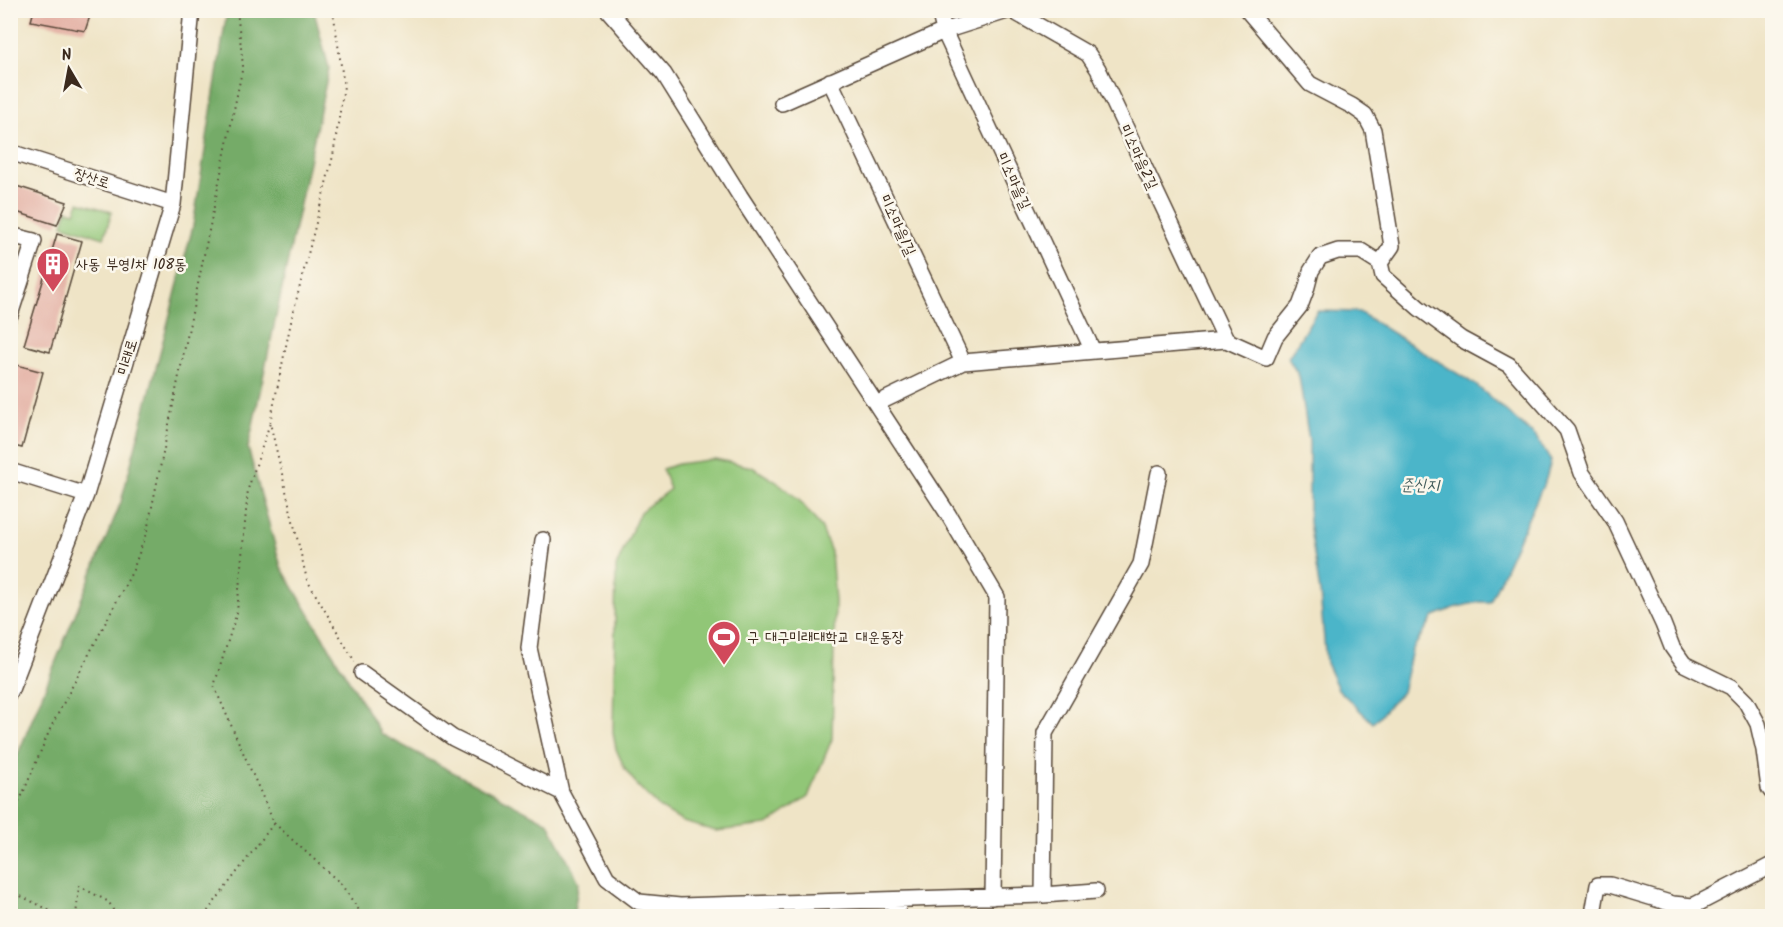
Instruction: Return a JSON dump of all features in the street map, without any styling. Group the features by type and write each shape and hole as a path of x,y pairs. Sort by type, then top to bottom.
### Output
{"street":[{"name":"미래로","path":"10,692 86,495 173,204 192,10"},
{"path":"608,10 664,74 740,196 948,514 997,597 993,897"},
{"name":"미소마을길","path":"939,10 944,31 1093,351"},
{"name":"미소마을2길","path":"944,31 1011,10 1088,54 1098,69 1226,340"},
{"path":"1247,10 1310,84 1365,115 1373,130 1392,246 1380,263"},
{"path":"782,102 944,31"},
{"name":"미소마을1길","path":"830,81 963,362"},
{"name":"장산로","path":"10,152 173,204"},
{"path":"10,235 34,241 10,315"},
{"path":"876,404 963,362 1226,340 1266,358 1275,337 1300,306 1311,271 1320,257 1338,251 1360,251 1380,263 1383,276 1419,308 1461,339 1509,366 1567,430 1582,473 1615,521 1672,647 1684,664 1731,687 1746,702 1758,724 1769,788 1773,792"},
{"path":"10,471 86,495"},
{"path":"1043,895 1045,733 1141,564 1160,473"},
{"path":"543,540 529,648 561,792 607,878 639,902 684,911 1096,891"},
{"path":"362,673 453,738 561,792"},
{"path":"1595,916 1598,885 1610,885 1673,904 1693,906 1773,865"},
{"path":"892,916 902,900"}],"path":[{"path":"10,824 51,727 133,570 147,531 243,66 237,10"},
{"path":"333,10 344,86 333,156 291,317 270,423 248,489 237,612 213,686 274,823 341,884 363,916"},
{"path":"270,423 307,580 362,673"},
{"path":"204,916 274,823"},
{"path":"75,916 80,886 109,902 116,916"},
{"path":"10,891 62,916"}],"green space":[{"path":"227,11 314,11 329,68 248,448 281,567 381,734 549,823 579,882 573,916 11,916 11,771 121,502 193,226"},
{"path":"79,202 112,212 104,238 63,225 67,210 75,212"},
{"name":"구 대구미래대학교 대운동장","path":"715,459 752,467 780,484 799,500 821,527 831,552 835,601 832,739 808,797 767,825 716,831 683,822 661,809 625,769 616,749 613,732 616,567 640,512 670,489 662,469 678,464"}],"water":[{"name":"준신지","path":"1317,311 1359,312 1476,385 1536,437 1551,461 1546,479 1490,602 1478,602 1454,608 1434,616 1412,650 1402,692 1373,723 1338,689 1326,663 1320,592 1309,522 1309,441 1299,376 1288,358"}],"building":[{"path":"34,10 92,10 85,31 31,21"},
{"path":"10,184 67,202 57,225 10,210"},
{"name":"사동 부영1차 108동","path":"57,234 82,241 50,352 24,345"},
{"path":"17,365 43,372 22,448 10,445 10,389"}],"place":[{"name":"사동 부영1차 108동","path":"53,293"},
{"name":"구 대구미래대학교 대운동장","path":"724,666"}]}
